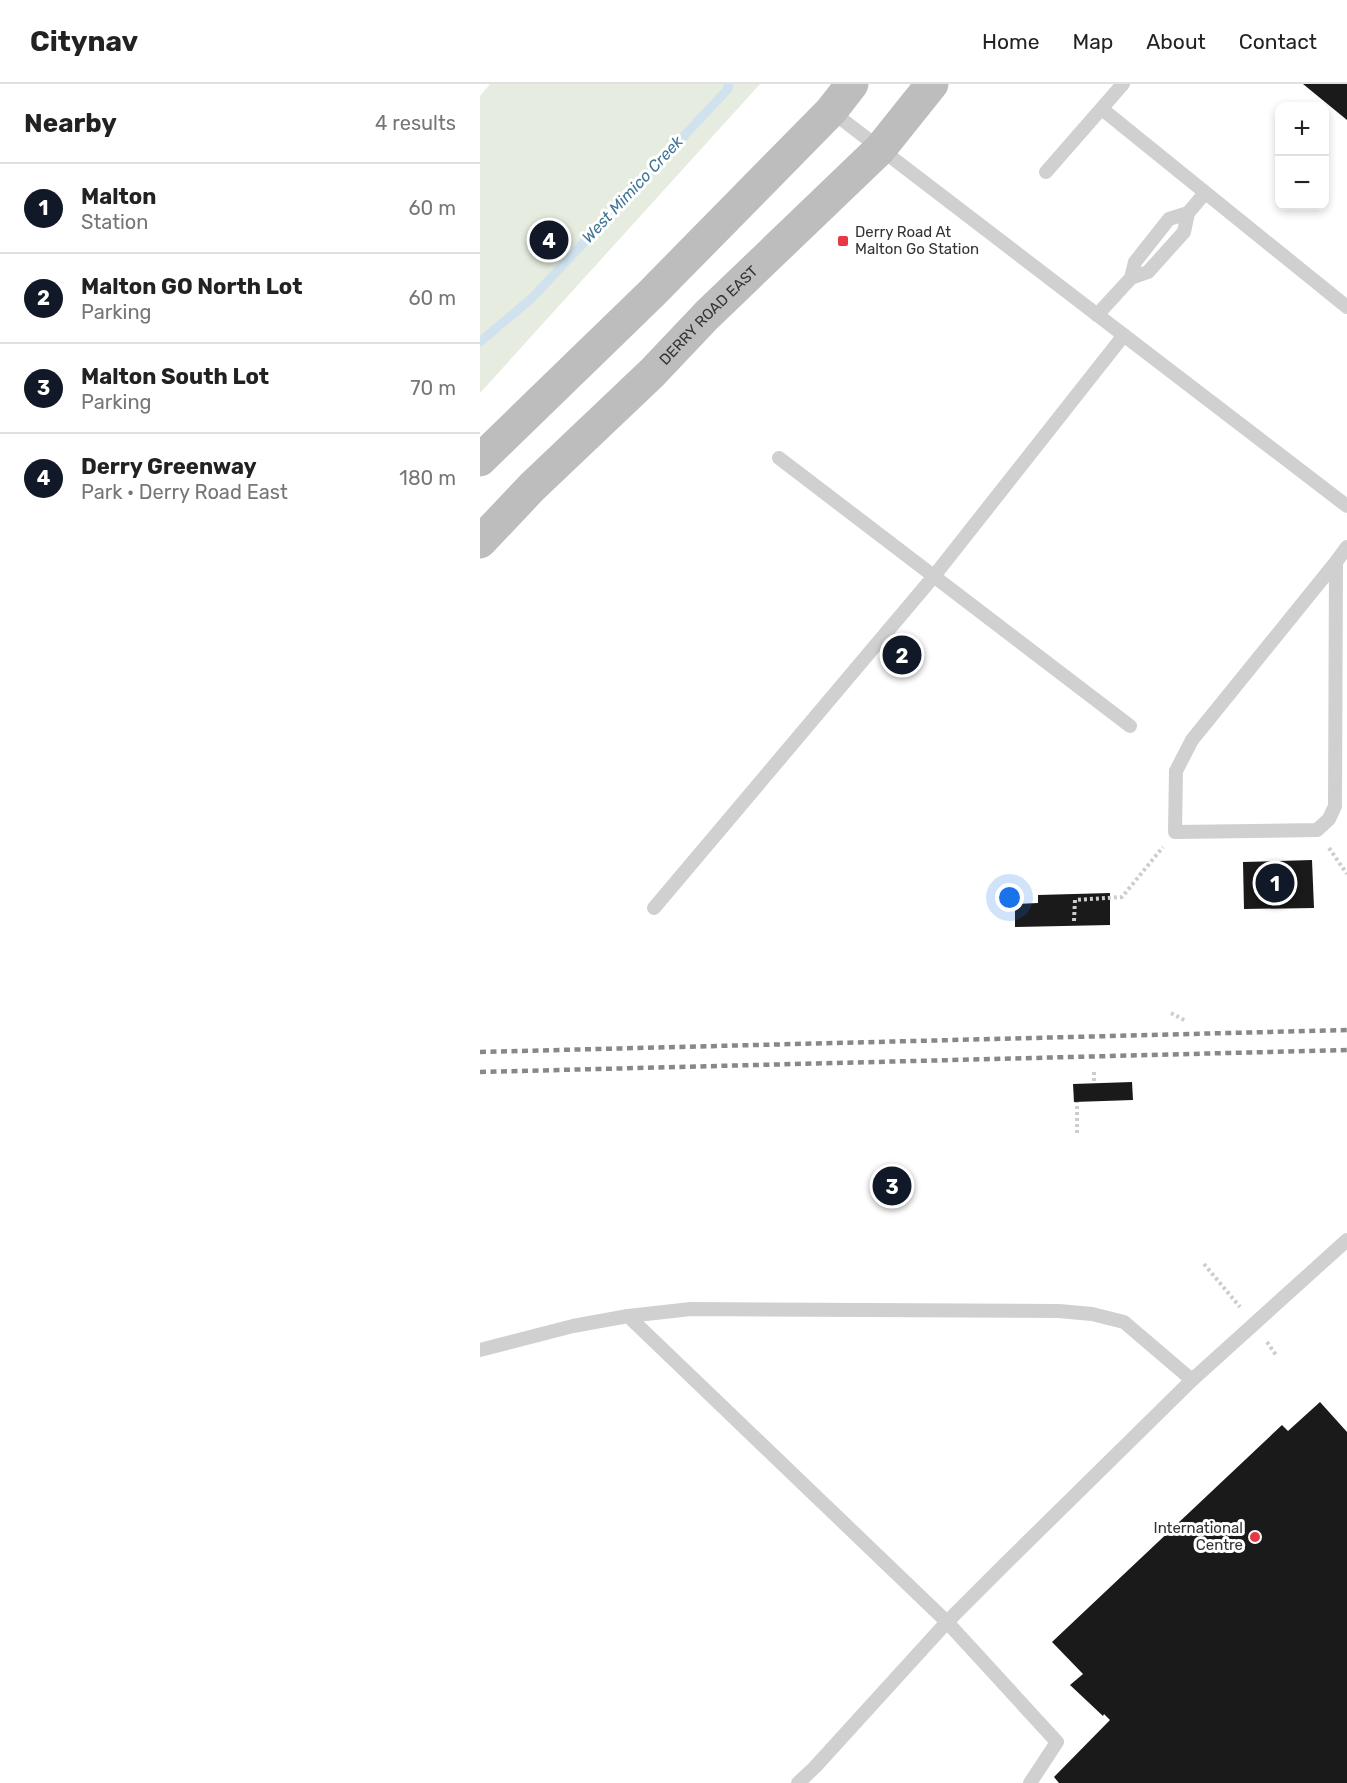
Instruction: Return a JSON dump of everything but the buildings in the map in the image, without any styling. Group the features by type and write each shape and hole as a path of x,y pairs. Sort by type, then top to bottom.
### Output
{"main road":[{"path":"480,460 651,294 831,111 852,84"},
{"name":"DERRY ROAD EAST","path":"480,542 532,487 652,373 707,315 880,149 932,84"}],"lane":[{"path":"1046,172 1123,84"},
{"path":"1102,109 1347,307"},
{"path":"831,111 1347,506"},
{"path":"1097,315 1131,278 1148,272 1184,232 1188,213 1205,193"},
{"path":"1131,278 1135,262 1169,219 1188,213"},
{"path":"654,908 934,576 1124,335"},
{"path":"779,458 1130,726"},
{"path":"1336,562 1335,806 1329,819 1317,830 1174,832 1176,771 1192,740 1347,547"},
{"path":"798,1783 816,1767 947,1622 1192,1380 1347,1240"},
{"path":"480,1350 564,1328 628,1316 691,1309 1059,1311 1092,1314 1124,1322 1192,1380"},
{"path":"628,1316 947,1622 1057,1742 1029,1783"}],"path":[{"path":"1317,830 1347,874"},
{"path":"1074,921 1075,900 1122,897 1174,832"},
{"path":"1171,1013 1186,1021"},
{"path":"1094,1072 1094,1084"},
{"path":"1077,1102 1077,1133"}],"shaded area":[{"path":"490,84 760,84 480,393 480,96"}],"waterway":[{"name":"West Mimico Creek","path":"480,342 532,298 727,90 729,84"}],"railway":[{"path":"480,1052 1347,1030"},
{"path":"480,1072 1347,1050"}],"place":[{"name":"Derry Greenway","path":"549,240"},
{"name":"Derry Road At Malton Go Station","path":"843,241"},
{"name":"Malton GO North Lot","path":"902,655"},
{"name":"Malton","path":"1275,883"},
{"name":"Malton South Lot","path":"892,1186"},
{"name":"International Centre","path":"1255,1537"}]}
